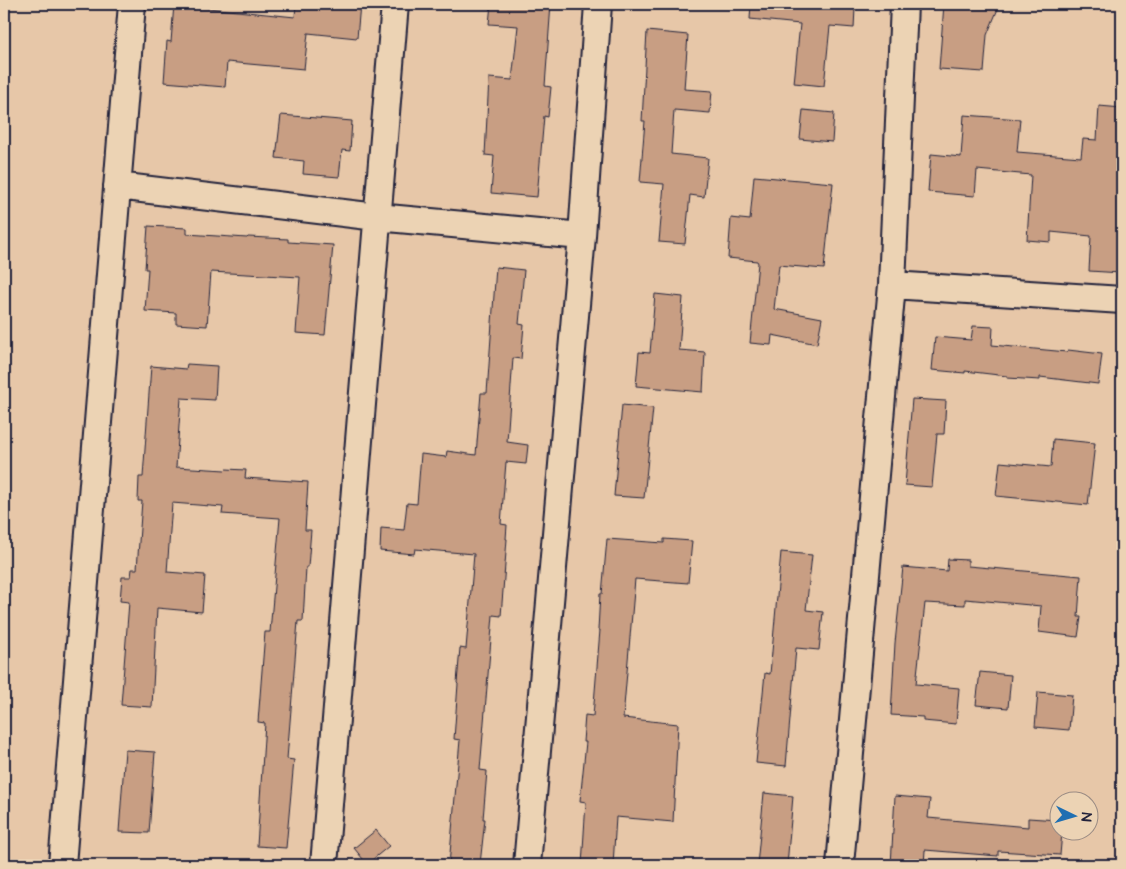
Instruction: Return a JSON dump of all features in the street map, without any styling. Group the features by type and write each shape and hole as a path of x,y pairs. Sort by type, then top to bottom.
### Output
{"street":[{"path":"62,865 132,4"},
{"path":"324,865 395,4"},
{"path":"528,865 582,236 598,4"},
{"path":"840,865 892,285 904,4"},
{"path":"117,186 377,217 582,236"},
{"path":"892,285 1122,300"}],"building":[{"path":"174,4 208,4 208,8 295,17 296,4 360,4 357,38 308,33 304,69 227,62 225,87 164,82 167,41 171,42"},
{"path":"491,4 551,4 545,86 551,87 548,117 544,116 537,197 491,193 494,156 485,155 489,78 512,80 518,26 489,24"},
{"path":"751,4 845,4 844,7 855,8 854,28 830,26 824,86 794,83 800,24 750,19"},
{"path":"944,4 1000,4 987,35 984,72 939,69"},
{"path":"647,31 688,35 684,89 712,91 710,113 674,110 671,154 708,158 704,197 690,195 685,244 659,242 664,184 640,182 645,121 642,121"},
{"path":"1099,106 1122,108 1122,273 1089,271 1091,236 1051,232 1051,242 1027,240 1031,175 977,170 975,196 928,192 931,154 961,157 964,115 1020,119 1017,152 1081,157 1083,139 1097,140"},
{"path":"803,110 834,113 832,142 800,139"},
{"path":"281,115 352,121 350,151 342,150 339,177 303,174 304,161 276,158"},
{"path":"754,176 833,183 824,269 779,265 774,309 822,318 817,344 772,335 771,345 750,343 758,263 757,261 728,258 731,218 750,220"},
{"path":"148,226 187,228 187,234 288,239 288,242 333,245 325,335 296,333 300,277 211,272 207,326 176,324 176,313 145,311 148,269 145,269"},
{"path":"496,267 524,270 519,324 524,325 521,359 513,358 507,442 528,445 526,464 506,462 501,524 507,525 507,539 501,616 493,615 480,770 487,771 483,819 485,819 480,864 473,862 473,865 449,865 460,740 454,739 457,683 460,648 466,649 474,554 415,549 414,554 380,551 381,528 404,530 407,503 417,504 421,454 446,457 447,451 476,455 481,393 487,393"},
{"path":"655,294 683,297 679,350 705,352 703,392 636,386 639,352 650,353"},
{"path":"973,326 993,327 992,345 1102,354 1098,384 1040,377 1040,380 1007,378 1007,376 965,371 965,373 932,370 935,337 971,340"},
{"path":"187,364 217,366 215,400 181,398 176,467 246,470 245,478 308,482 305,530 311,530 308,567 306,567 303,621 298,621 287,759 294,760 286,848 257,846 265,723 258,722 265,632 270,632 280,518 222,514 223,507 172,503 167,572 205,575 202,612 157,608 152,707 121,705 129,602 120,601 122,577 131,577 132,569 137,569 142,501 138,501 139,477 143,477 151,366 186,369"},
{"path":"912,399 946,401 944,434 937,434 932,487 905,485"},
{"path":"622,405 653,408 644,498 614,496"},
{"path":"1053,439 1095,443 1088,505 996,496 1000,462 1051,467"},
{"path":"607,539 664,543 664,539 692,541 688,583 635,579 623,718 678,724 673,822 616,817 613,865 582,865 586,802 580,801 586,742 583,742 585,715 593,716 600,630 598,630 600,594 602,594"},
{"path":"781,552 812,555 806,610 823,612 819,650 796,648 786,766 756,763 765,673 770,674"},
{"path":"948,559 968,560 968,566 1081,576 1078,617 1081,617 1078,637 1039,632 1041,606 965,599 965,605 925,603 916,684 959,688 956,724 923,721 923,717 891,715 895,643 903,567 947,571"},
{"path":"980,672 1011,675 1008,708 976,705"},
{"path":"1038,692 1072,695 1069,730 1035,727"},
{"path":"125,750 155,752 149,833 119,832"},
{"path":"764,793 793,796 787,865 757,865"},
{"path":"895,796 930,799 928,818 1028,827 1028,818 1048,819 1048,842 1061,842 1060,855 998,851 998,856 925,850 924,865 891,865"},
{"path":"376,830 389,846 367,864 354,848"}]}
